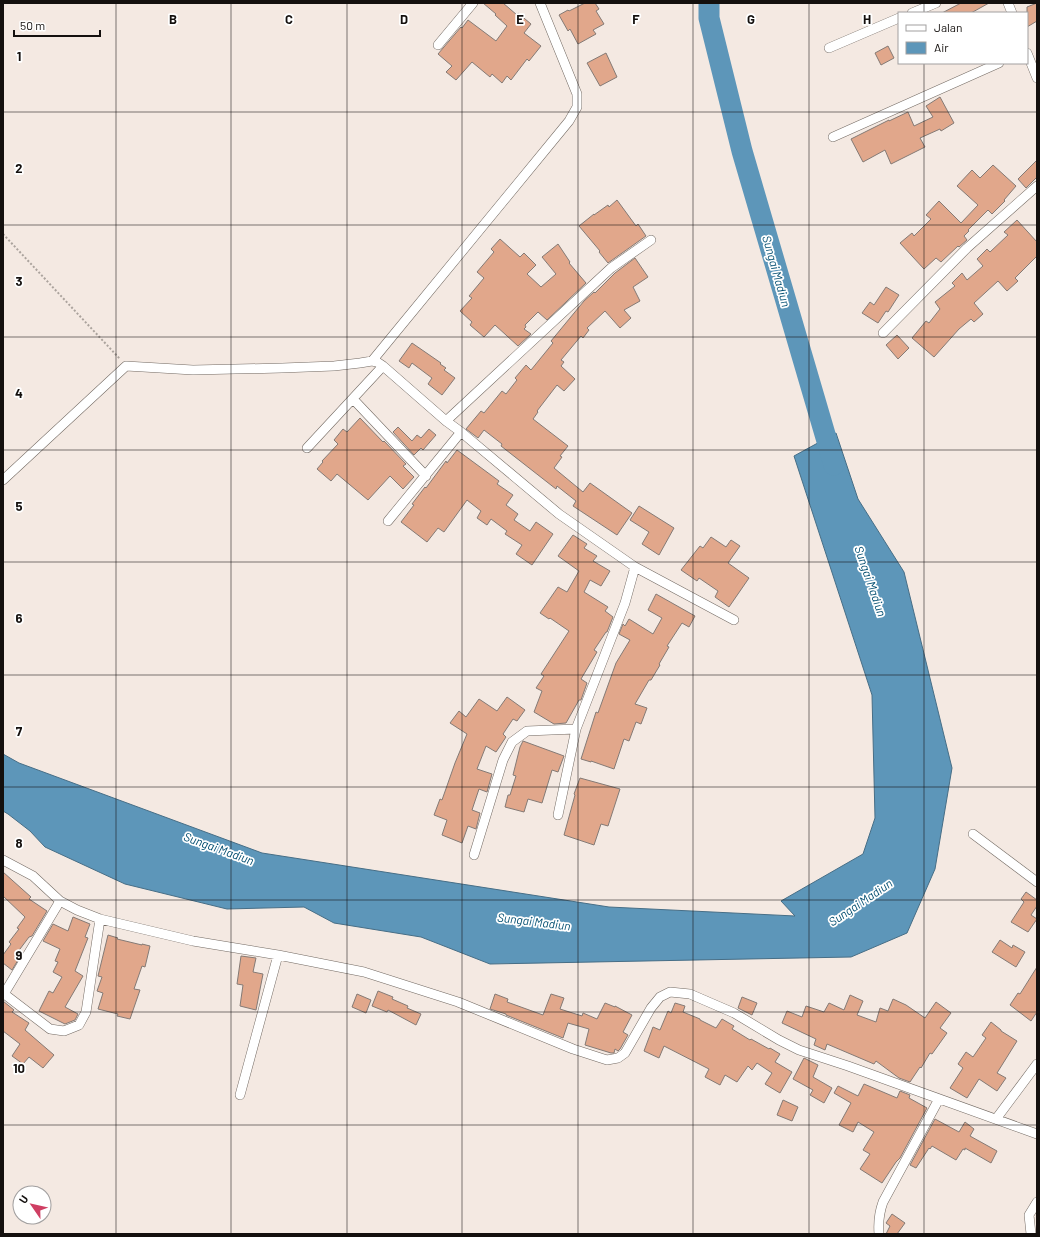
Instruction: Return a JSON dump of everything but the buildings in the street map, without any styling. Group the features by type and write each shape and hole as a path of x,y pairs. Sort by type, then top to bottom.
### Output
{"street":[{"path":"438,45 473,3"},
{"path":"372,361 564,127 577,107 577,94 540,3"},
{"path":"914,12 936,3"},
{"path":"829,48 898,18"},
{"path":"1028,56 1037,78"},
{"path":"833,137 997,64"},
{"path":"883,333 967,248 1037,186"},
{"path":"446,421 611,268 651,240"},
{"path":"3,480 126,366 193,370 334,366 372,361 383,366 446,421 560,514 635,567 734,620"},
{"path":"307,448 383,366"},
{"path":"352,399 426,476"},
{"path":"388,521 461,432"},
{"path":"558,815 576,729 625,603 635,567"},
{"path":"474,855 503,760 512,742 527,731 576,729"},
{"path":"973,834 1037,882"},
{"path":"3,860 33,876 60,901 77,910 100,919 193,941 278,955 364,972 458,1002 574,1049 607,1060 618,1058 625,1052 651,1008 660,997 670,992 690,994 734,1013 798,1050 848,1066 1037,1134"},
{"path":"60,901 4,994 50,1029 64,1031 79,1025 86,1012 100,919"},
{"path":"240,1095 278,955"},
{"path":"996,1120 1037,1064"},
{"path":"879,1234 879,1214 882,1202 939,1099"},
{"path":"1031,1234 1029,1215 1037,1202"}],"path":[{"path":"3,234 126,366"}],"water":[{"path":"836,433 858,499 904,572 952,768 935,869 907,933 851,957 490,964 421,937 334,923 304,907 227,909 125,884 45,847 30,831 3,811 3,754 19,763 262,853 609,907 795,916 781,901 863,854 875,818 872,695 794,456"}],"waterway":[{"name":"Sungai Madiun","path":"709,3 709,18 742,151 834,465"}]}
